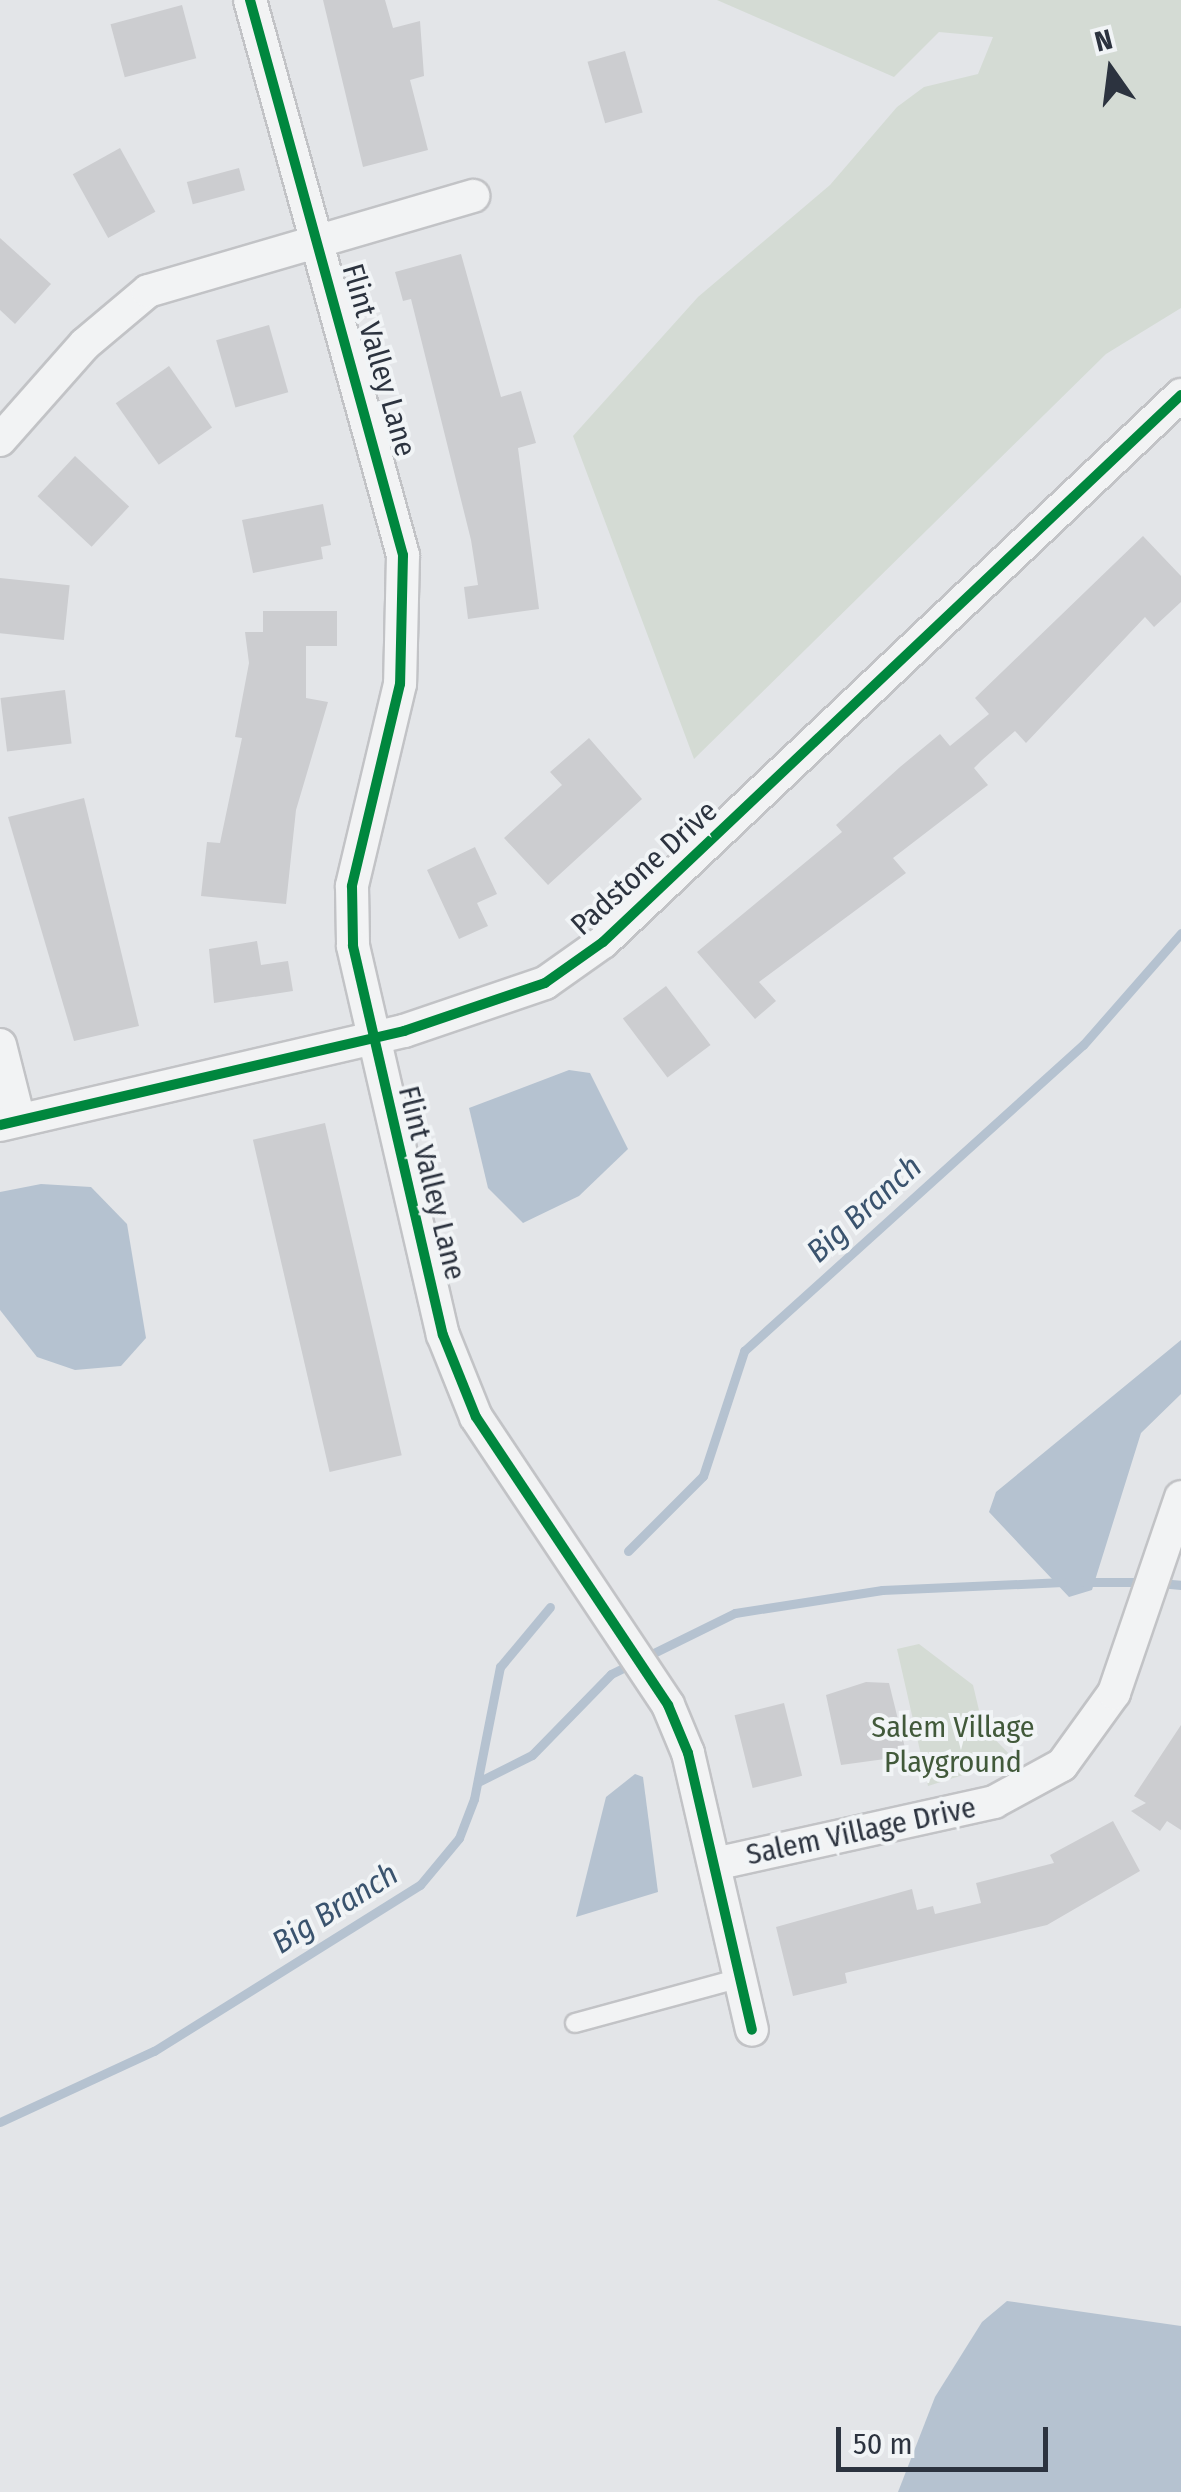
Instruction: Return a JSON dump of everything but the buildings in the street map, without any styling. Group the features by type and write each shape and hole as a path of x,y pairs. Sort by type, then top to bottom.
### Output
{"street":[{"name":"Flint Valley Lane","path":"250,0 319,239 403,555 400,684 352,886 370,1039 458,1380 668,1705 715,1864 752,2030"},
{"path":"0,440 84,344 148,290 473,196"},
{"name":"Padstone Drive","path":"9,1123 370,1039 515,998 590,953 1181,396"},
{"path":"0,1045 9,1123"},
{"name":"Salem Village Drive","path":"715,1864 994,1802 1062,1765 1114,1693 1181,1498"}],"lane":[{"path":"574,2023 741,1978"}],"green space":[{"path":"717,0 1181,0 1181,308 1106,354 694,759 573,436 698,297 830,185 897,107 924,87 978,74 993,37 939,32 894,77"},
{"name":"Salem Village Playground","path":"919,1644 973,1685 983,1727 1014,1759 928,1786 897,1649"}],"water":[{"path":"569,1070 590,1073 628,1149 579,1196 523,1223 488,1188 469,1108"},
{"path":"41,1184 91,1187 127,1224 146,1338 121,1366 75,1370 37,1357 0,1310 0,1192"},
{"path":"1181,1340 1181,1394 1141,1433 1092,1590 1069,1597 989,1512 996,1492"},
{"path":"635,1774 643,1777 658,1892 576,1917 606,1797"},
{"path":"1007,2301 1181,2326 1181,2492 898,2492 935,2397 982,2322"}],"waterway":[{"name":"Big Branch","path":"628,1551 703,1476 744,1351 1083,1045 1181,933"},
{"path":"478,1782 532,1755 611,1674 735,1613 882,1590 1063,1582"},
{"path":"1084,1582 1143,1582"},
{"path":"1159,1583 1181,1585"},
{"name":"Big Branch","path":"0,2122 154,2051 420,1885 459,1838 474,1799 500,1667 550,1607"}],"cycle path":[{"path":"250,0 403,555 400,684 352,886 353,946 443,1335 476,1417 668,1705 688,1753 752,2030"},
{"path":"0,1125 404,1031 545,983 603,942 1181,395"}]}
